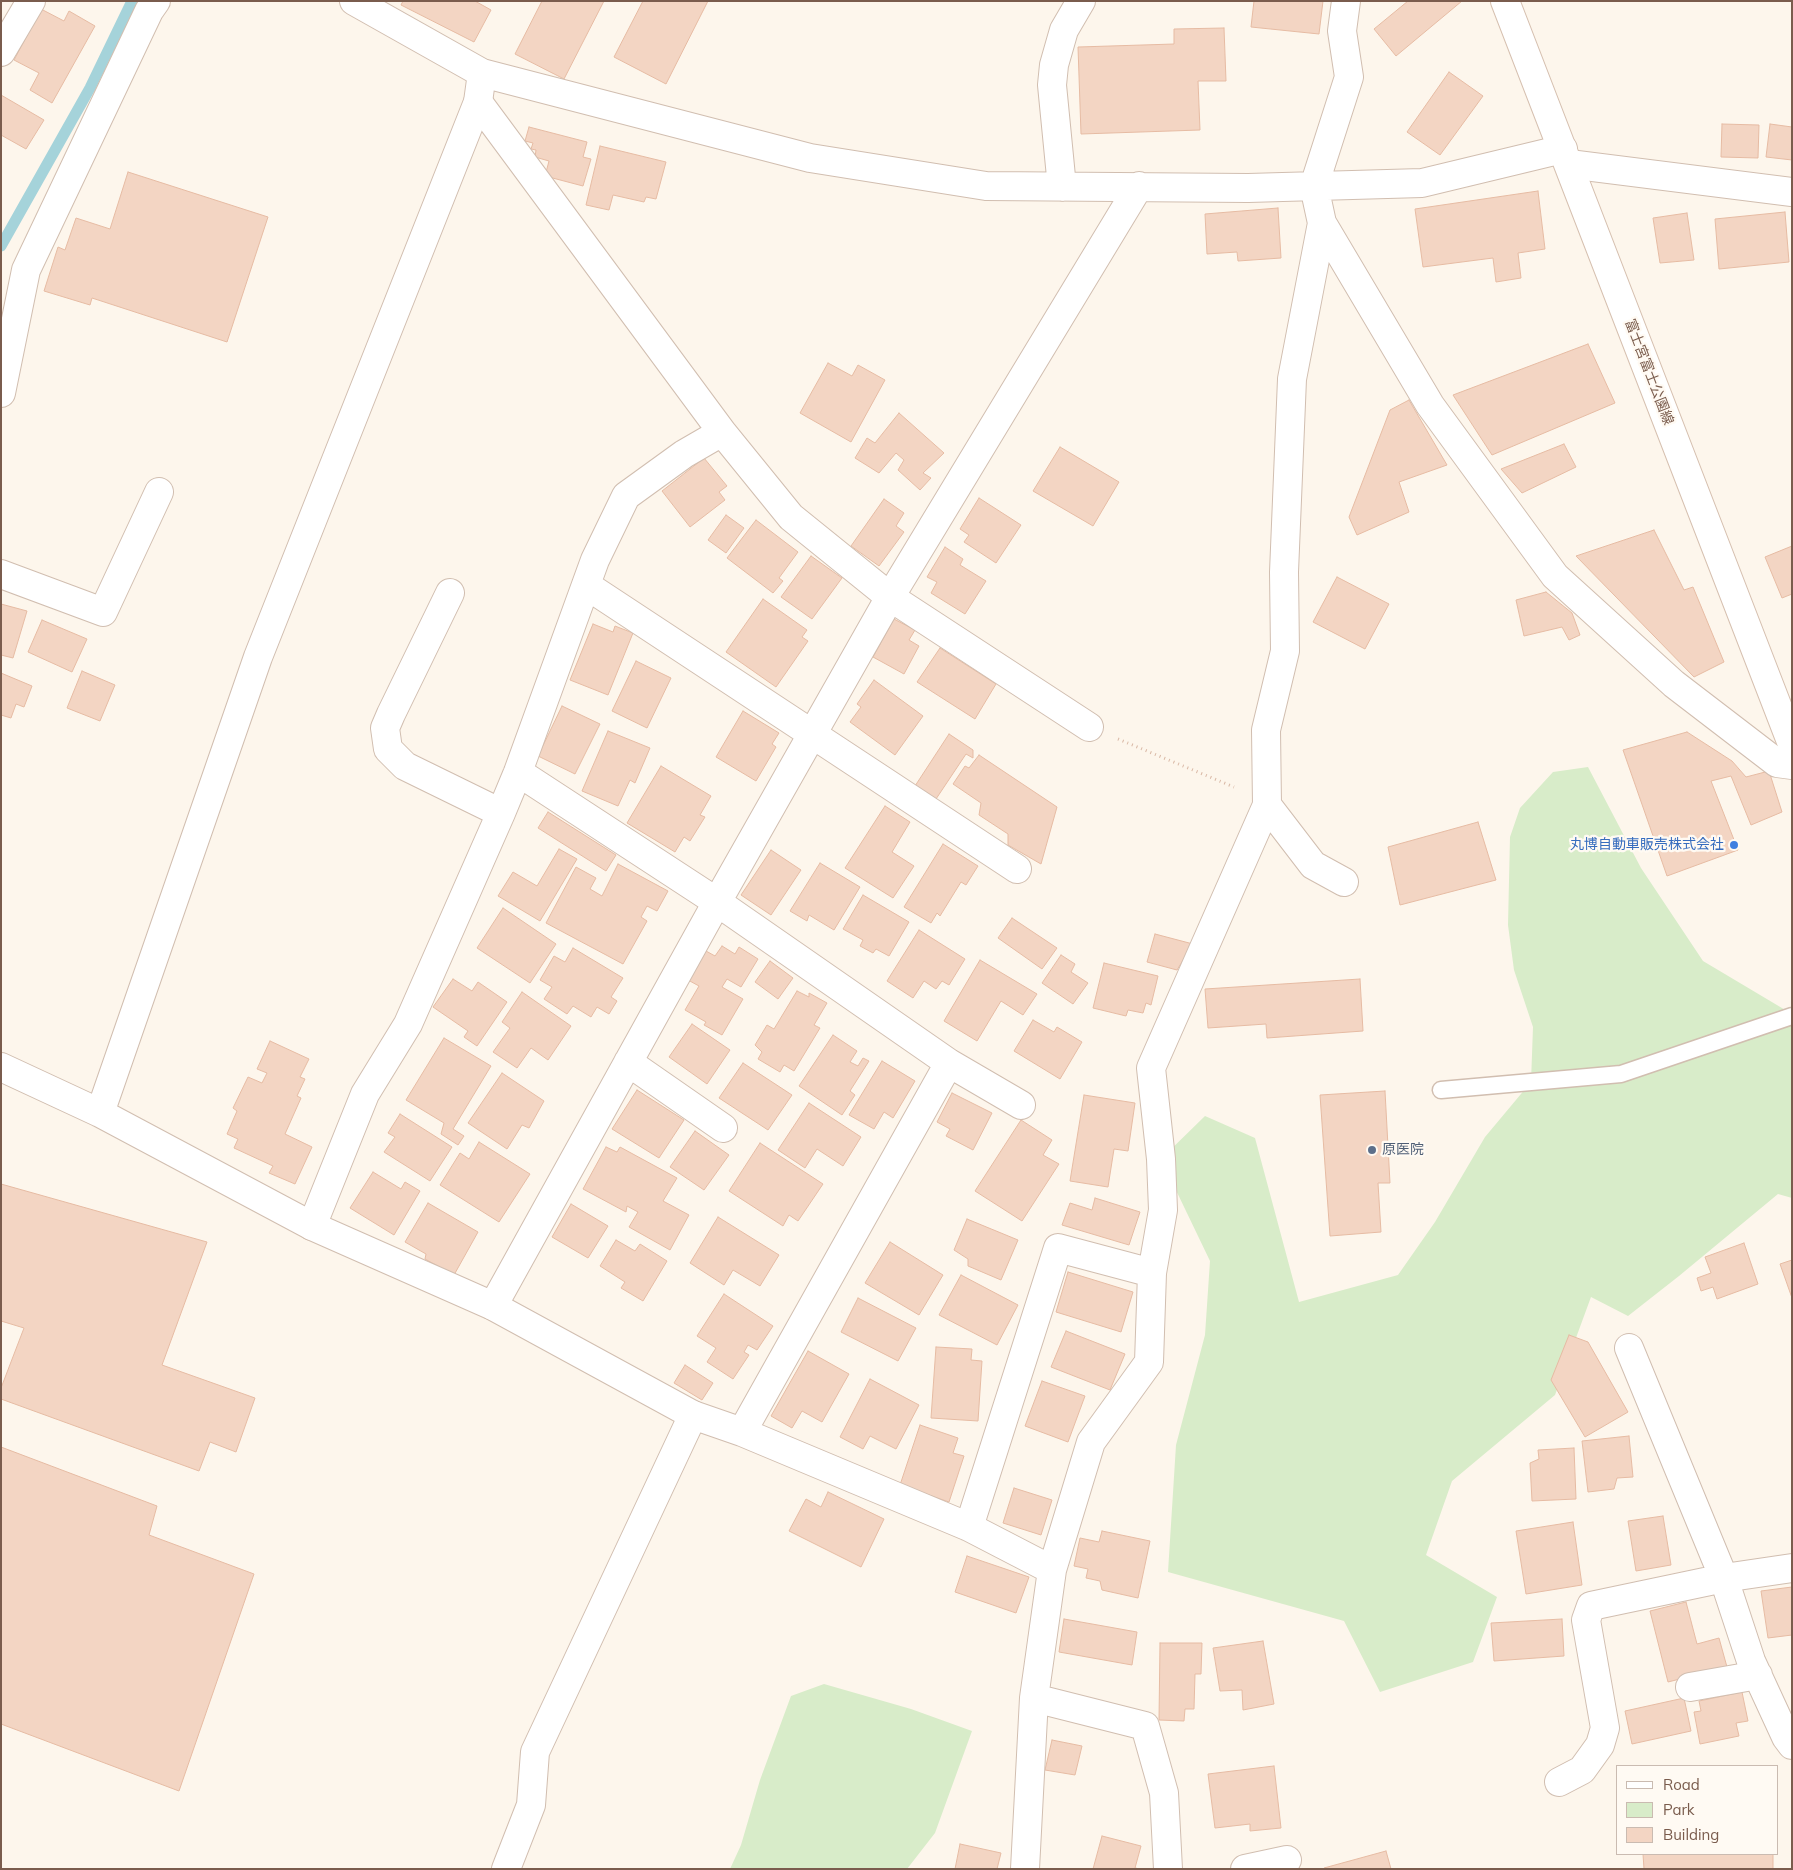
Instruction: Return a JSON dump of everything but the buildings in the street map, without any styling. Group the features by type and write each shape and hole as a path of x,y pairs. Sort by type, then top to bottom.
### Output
{"street":[{"path":"1,52 31,1"},
{"path":"1,393 26,270 149,11 156,1"},
{"path":"354,1 482,73 810,158 986,186 1248,188 1422,183 1566,156 1792,192"},
{"path":"1062,186 1052,85 1054,65 1064,30 1080,1"},
{"path":"1346,1 1342,31 1349,77 1314,186 1322,223 1430,404 1555,576 1674,684 1777,763 1792,765"},
{"name":"富士宮富士公園線","path":"1505,1 1792,744"},
{"path":"100,1113 258,657 478,102 482,73"},
{"path":"478,102 722,432 791,518 890,597 1089,727"},
{"path":"494,1306 717,902 890,597 1139,186"},
{"path":"1025,1869 1034,1698 1052,1570 1092,1442 1149,1362 1152,1272 1163,1210 1161,1159 1151,1068 1267,805 1266,730 1285,651 1284,572 1292,378 1322,223"},
{"path":"312,1226 365,1094 408,1024 501,812 518,772 595,560 626,496 684,454 722,432"},
{"path":"1,574 104,612 159,492"},
{"path":"586,585 1016,869"},
{"path":"450,593 385,728 388,749 405,766 501,812"},
{"path":"518,772 717,902 949,1062 1021,1105"},
{"path":"1267,805 1313,865 1344,882"},
{"path":"628,1062 723,1128"},
{"path":"742,1432 949,1062"},
{"path":"1,1067 100,1113 312,1226 494,1306 693,1415 742,1432 969,1527 1052,1570"},
{"path":"969,1527 1058,1248 1152,1272"},
{"path":"1629,1348 1724,1578 1751,1661 1786,1737 1792,1745"},
{"path":"506,1869 531,1805 534,1752 693,1415"},
{"path":"1559,1782 1582,1770 1600,1745 1605,1728 1586,1620 1591,1606 1724,1578 1792,1568"},
{"path":"1690,1687 1758,1675"},
{"path":"1034,1698 1145,1726 1164,1793 1168,1869"},
{"path":"1245,1869 1286,1860"}],"lane":[{"path":"1441,1090 1621,1074 1792,1016"}],"path":[{"path":"1089,727 1252,794 1267,805"}],"green space":[{"path":"1588,767 1641,868 1703,961 1792,1014 1792,1198 1778,1194 1628,1316 1591,1297 1555,1395 1452,1481 1426,1555 1497,1597 1473,1662 1380,1692 1344,1621 1168,1572 1176,1445 1205,1335 1210,1261 1161,1159 1205,1116 1255,1138 1299,1302 1398,1275 1435,1222 1485,1137 1531,1082 1533,1027 1514,970 1508,925 1510,837 1520,808 1553,772"},
{"path":"824,1684 911,1709 972,1731 935,1833 907,1869 730,1869 741,1845 760,1780 791,1696"}],"waterway":[{"path":"1,246 90,88 132,1"}],"place":[{"name":"丸博自動車販売株式会社","path":"1734,845"},
{"name":"原医院","path":"1372,1150"}]}
